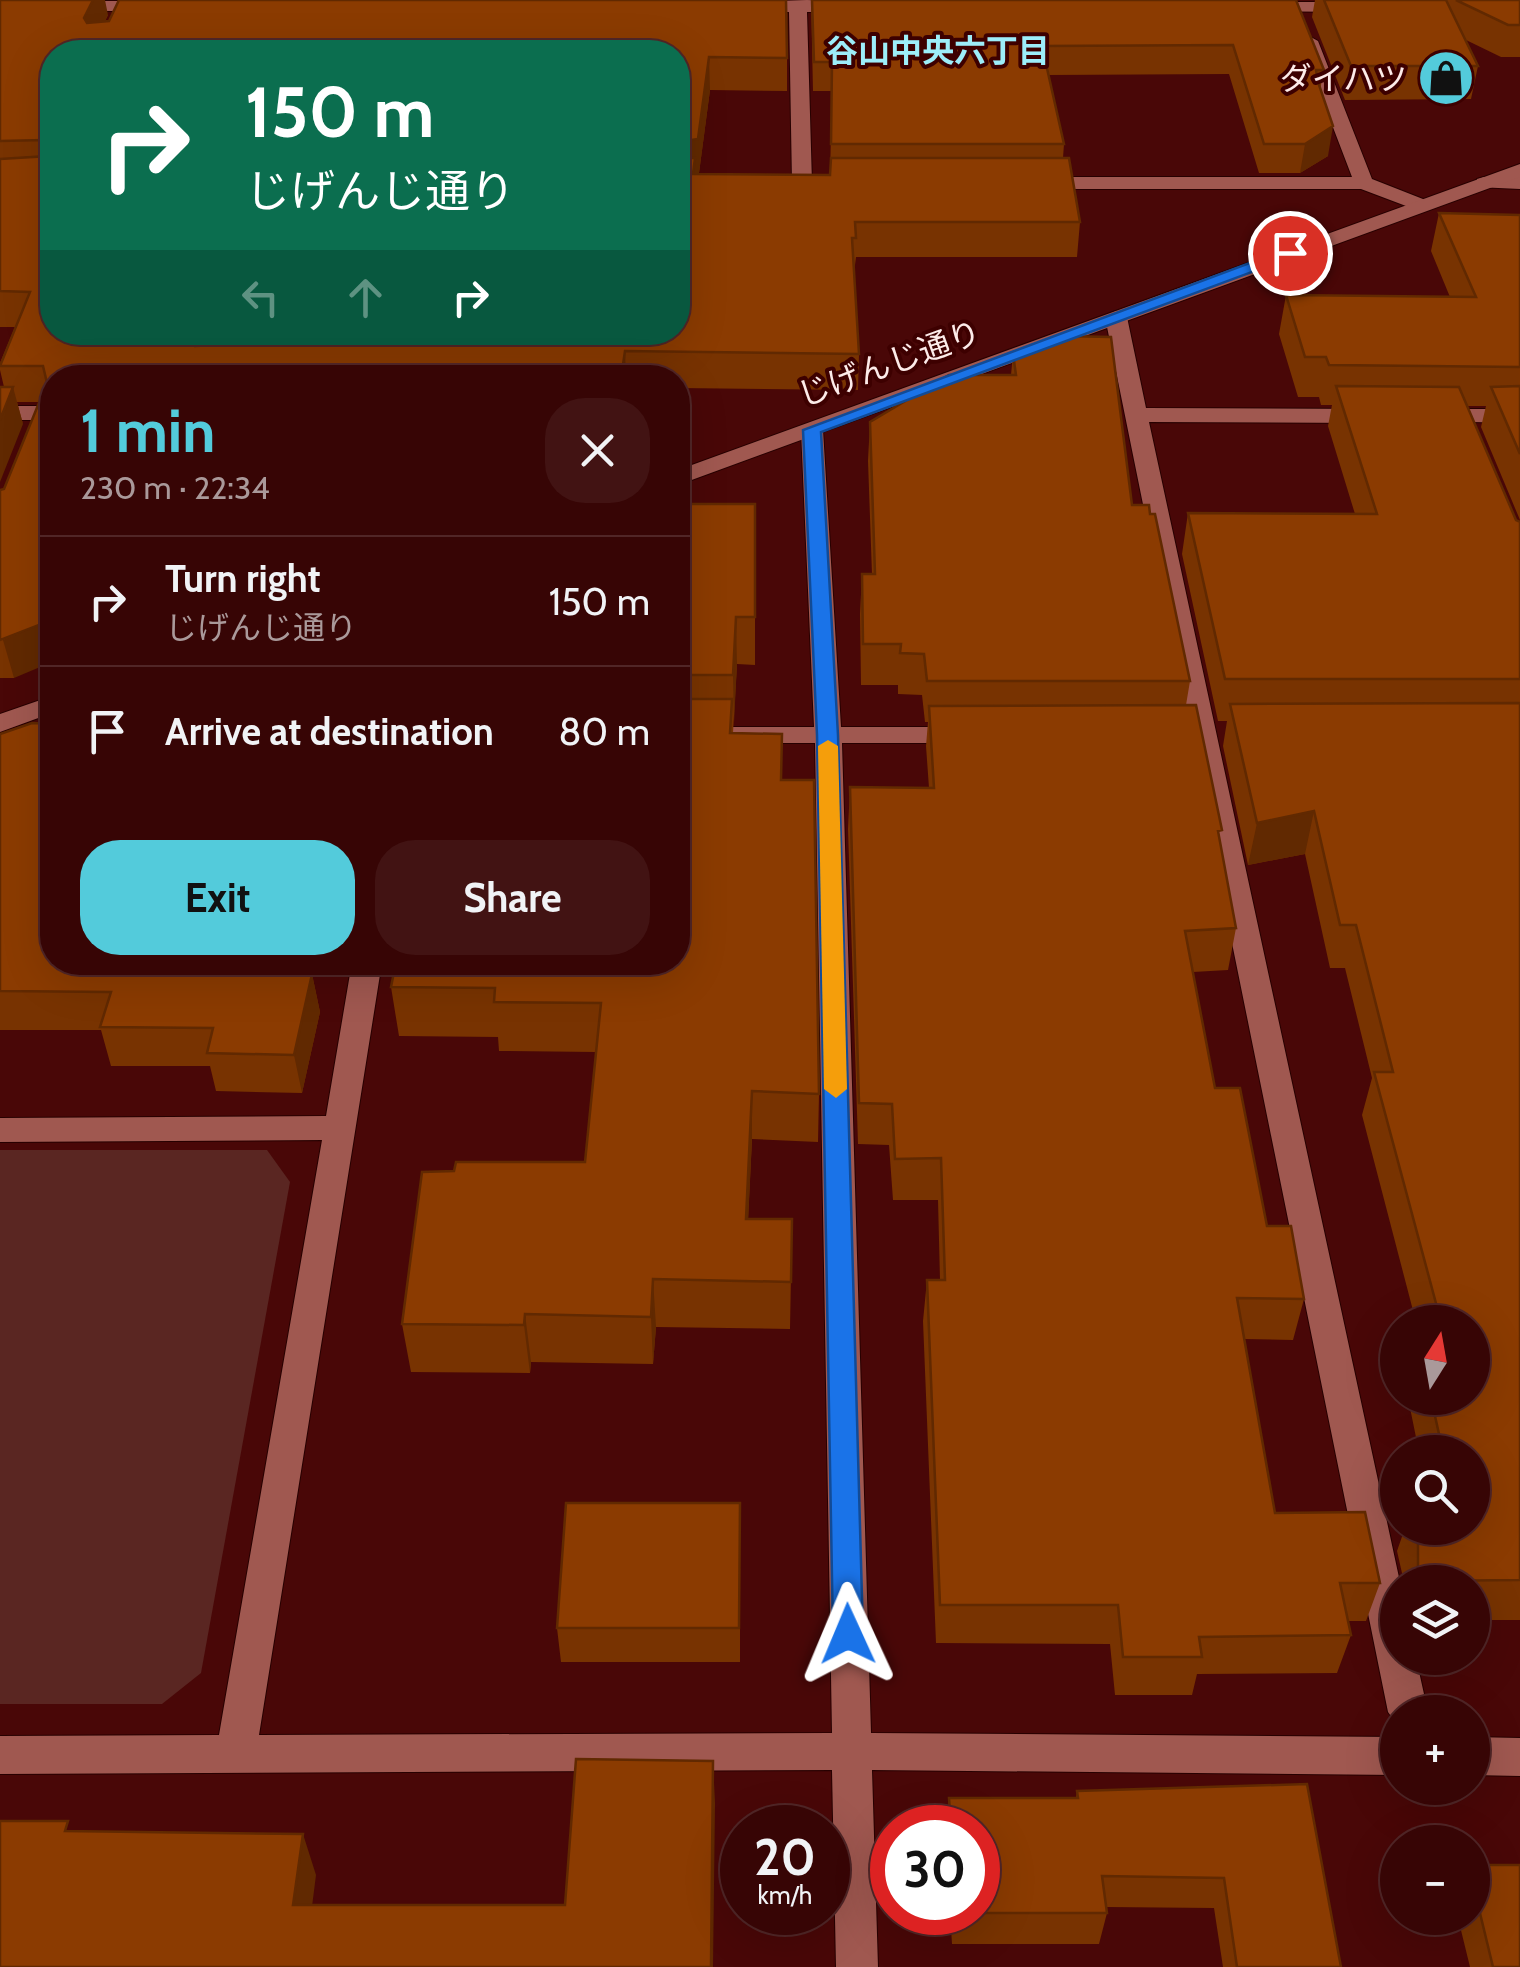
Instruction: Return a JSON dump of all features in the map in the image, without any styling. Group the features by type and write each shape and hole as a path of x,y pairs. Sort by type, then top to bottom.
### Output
{"street":[{"path":"1245,0 1247,8 1368,8"},
{"path":"720,6 798,3 876,7"},
{"path":"798,3 803,183"},
{"path":"0,6 122,14 182,6"},
{"path":"1296,7 1364,183"},
{"name":"じげんじ通り","path":"690,474 1520,170"},
{"path":"1001,183 1364,183 1420,205"},
{"path":"1484,183 1520,183"},
{"path":"1116,317 1216,734 1405,1695"},
{"path":"0,413 40,419"},
{"path":"1137,415 1394,416 1465,425 1520,416"},
{"path":"812,430 828,735 857,1967"},
{"path":"0,724 40,709"},
{"path":"1166,734 1216,734"},
{"path":"690,735 987,735"},
{"path":"236,1753 365,975"},
{"path":"0,1130 340,1128"},
{"path":"0,1754 850,1751 1380,1756"},
{"path":"1490,1756 1520,1757"}],"shaded area":[{"path":"0,1150 267,1150 290,1182 201,1673 162,1704 0,1704"}],"building":[{"path":"0,0 93,0 84,18 87,23 109,21 119,0 786,0 787,58 709,57 698,139 690,140 690,40 40,40 40,140 0,141"},
{"path":"812,0 1296,0 1324,70 1316,70 1333,126 1305,144 1264,144 1233,45 1042,46 1064,144 831,144 832,62 814,62"},
{"path":"1324,0 1446,0 1478,66 1351,66"},
{"path":"1456,0 1520,0 1520,25 1508,25"},
{"path":"40,156 40,345 690,345 690,158 695,158 693,174 830,175 831,158 1069,158 1080,222 855,222 856,238 852,238 859,354 625,351 623,365 0,366 30,292 0,291 0,159"},
{"path":"1439,213 1520,215 1520,367 1329,365 1326,357 1305,357 1286,295 1476,297"},
{"path":"1061,336 1111,337 1132,505 1149,505 1150,514 1155,514 1190,681 927,681 924,654 900,653 901,644 863,644 862,574 875,574 870,422 949,375 1016,375 1013,354"},
{"path":"1336,386 1459,387 1520,522 1520,679 1225,679 1188,513 1377,514"},
{"path":"1520,386 1520,454 1491,387"},
{"path":"0,387 13,387 0,420"},
{"path":"40,400 40,625 0,640 0,490 4,489"},
{"path":"690,504 755,504 755,617 736,617 733,675 690,675"},
{"path":"690,699 732,699 730,733 782,734 781,780 814,780 819,1094 752,1091 746,1219 792,1219 791,1282 653,1279 651,1317 525,1314 524,1325 402,1324 422,1172 454,1171 456,1162 585,1162 601,1003 494,1002 495,988 391,987 393,975 690,975"},
{"path":"1520,703 1520,1580 1490,1580 1490,1565 1418,1565 1418,1545 1490,1545 1490,1435 1439,1435 1435,1415 1490,1415 1490,1305 1436,1305 1374,1072 1393,1072 1356,925 1340,925 1314,811 1257,823 1230,704"},
{"path":"1196,705 1222,830 1218,831 1236,928 1185,931 1215,1088 1240,1088 1267,1226 1291,1226 1304,1299 1237,1298 1275,1513 1365,1512 1380,1583 1340,1583 1351,1635 1199,1637 1202,1657 1123,1657 1118,1605 940,1605 927,1280 945,1280 941,1158 895,1159 892,1104 859,1103 850,787 934,788 929,706"},
{"path":"40,723 40,975 312,975 294,1055 207,1053 213,1028 100,1027 111,992 0,991 0,734"},
{"path":"566,1503 740,1503 739,1628 557,1628"},
{"path":"576,1759 713,1761 711,1967 0,1967 0,1821 68,1821 65,1831 303,1834 293,1905 565,1905"},
{"path":"1307,1784 1341,1967 1237,1967 1224,1878 1102,1876 1107,1913 1000,1913 1000,1805 949,1805 949,1798 1078,1798 1077,1791"},
{"path":"1490,1865 1520,1865 1520,1967 1493,1967 1485,1935 1490,1935"}],"slow traffic":[{"path":"828,746 836,1089"}],"place":[{"name":"ダイハツ","path":"1446,78"}],"district":[{"name":"谷山中央六丁目","path":"938,50"}],"route":[{"path":"848,1634 828,735 812,430 1290,253"}]}
